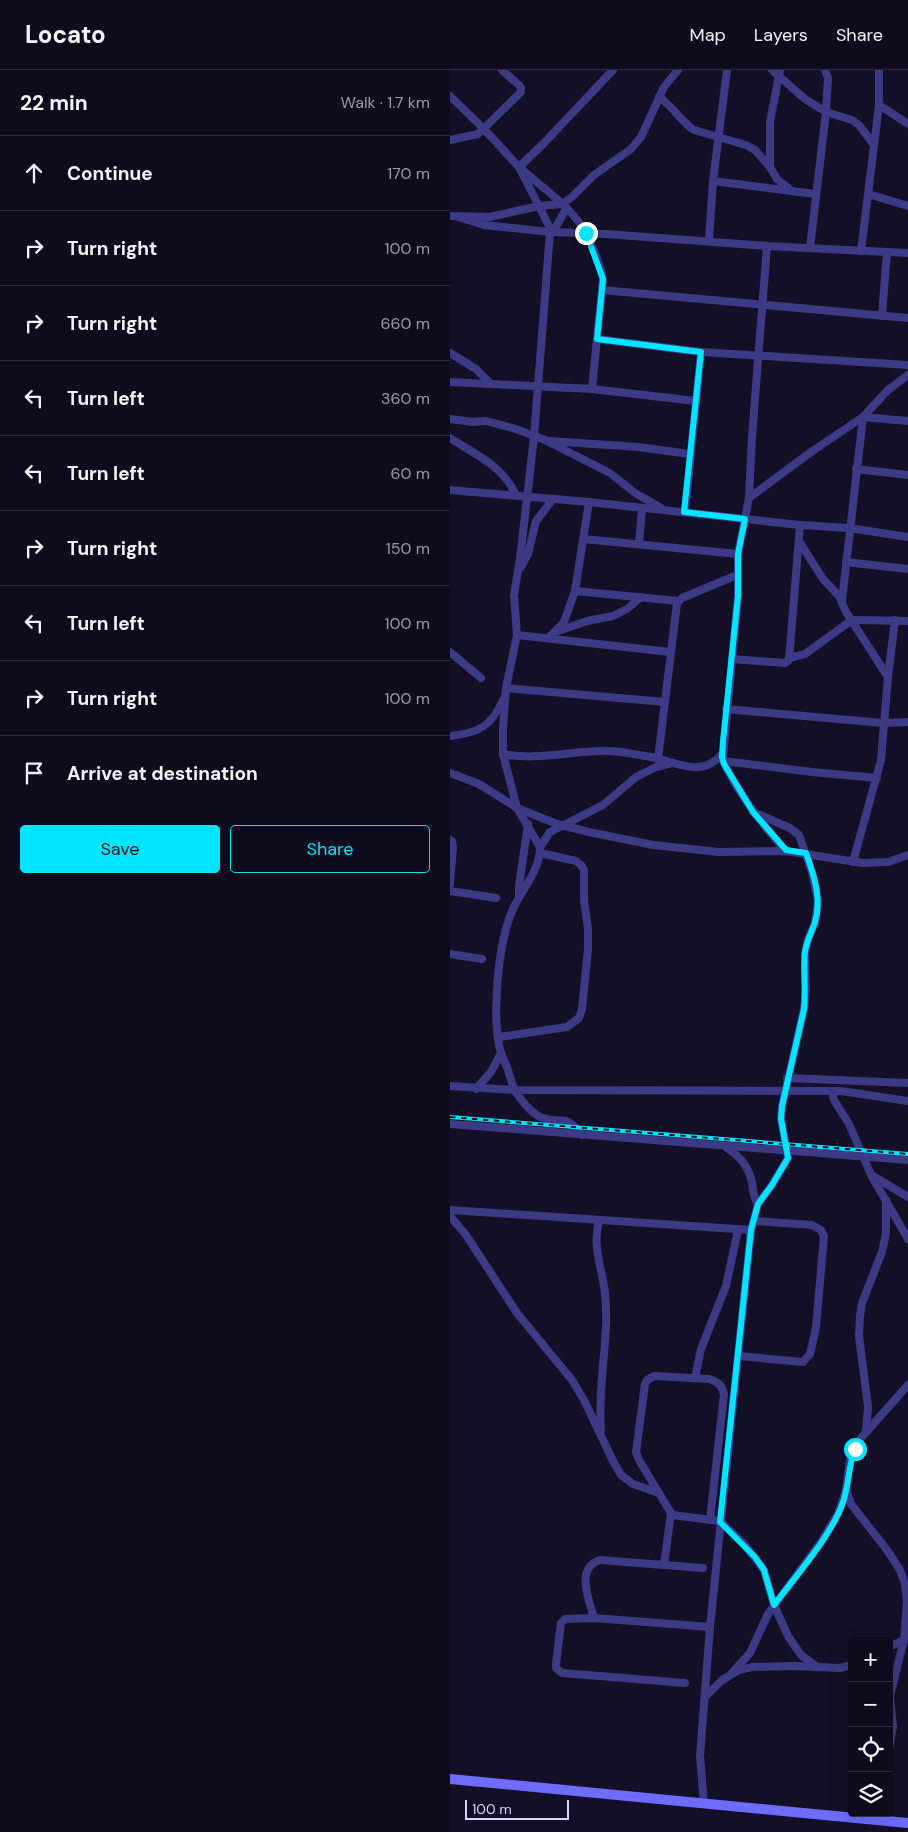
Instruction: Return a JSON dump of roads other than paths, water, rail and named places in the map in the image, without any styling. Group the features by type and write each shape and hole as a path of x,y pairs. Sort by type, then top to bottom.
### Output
{"main road":[{"path":"450,1779 704,1804 848,1814"},
{"path":"880,1817 908,1823"}],"street":[{"path":"450,140 470,136 484,129 520,92 521,88 519,85 502,70"},
{"path":"519,167 613,70"},
{"path":"499,1037 567,1027 576,1021 581,1014 588,950 588,928 584,901 584,870 576,861 540,850 528,824 517,808 503,754 505,692 517,635 514,606 534,436 551,232 564,207 572,197 594,175 631,150 641,137 664,87 678,70"},
{"path":"709,240 713,181 727,70"},
{"path":"772,70 780,73 800,95 826,112 852,120 859,125 874,145"},
{"path":"810,248 826,112 828,78 825,70"},
{"path":"861,251 879,106 878,70"},
{"path":"770,167 770,122 780,73"},
{"path":"450,96 519,167 564,207 586,233 603,279 592,389"},
{"path":"660,97 694,130 746,145 755,150 770,167 777,179 792,192"},
{"path":"879,106 908,124"},
{"path":"519,167 551,232"},
{"path":"713,181 816,194"},
{"path":"868,194 908,206"},
{"path":"454,217 490,217 539,206 564,207"},
{"path":"454,217 484,225 551,232 908,253"},
{"path":"768,246 752,437 749,498 738,554 738,596 723,757 753,812 786,850"},
{"path":"882,316 887,252"},
{"path":"602,290 908,318"},
{"path":"597,339 701,352 908,365"},
{"path":"684,512 701,352"},
{"path":"450,353 476,369 491,384"},
{"path":"749,498 811,452 863,417 888,390 908,375"},
{"path":"450,382 592,389 696,401"},
{"path":"863,417 908,421"},
{"path":"842,601 863,417"},
{"path":"450,419 473,422 486,421 545,440 610,472 635,493 665,510"},
{"path":"450,438 502,472 516,495"},
{"path":"545,440 639,447 689,454"},
{"path":"856,469 908,475"},
{"path":"450,490 589,502 800,525 849,528 908,536"},
{"path":"518,570 528,554 536,521 553,499"},
{"path":"548,638 564,622 575,591 589,502"},
{"path":"639,544 642,508"},
{"path":"732,659 788,662 800,525"},
{"path":"583,539 738,554"},
{"path":"798,540 812,563 842,601 888,677"},
{"path":"846,562 908,570"},
{"path":"575,591 678,601 737,575"},
{"path":"556,631 586,621 612,616 627,609 642,597"},
{"path":"658,759 670,652 678,601"},
{"path":"789,658 805,654 852,620 908,621"},
{"path":"853,862 878,778 895,620"},
{"path":"517,635 670,652"},
{"path":"450,652 481,678"},
{"path":"505,692 665,702"},
{"path":"450,736 478,731 496,713 505,692"},
{"path":"726,710 883,723 908,722"},
{"path":"503,754 514,757 596,751 621,752 689,767 703,767 723,757 878,778"},
{"path":"582,1135 569,1121 540,1118 514,1090 501,1053 499,1037 498,974 504,936 512,911 537,865 540,850 547,836 562,825 603,805 644,772 672,763"},
{"path":"450,773 479,784 517,808 562,825 674,848 719,852 786,850 853,862 882,863 908,855"},
{"path":"704,1804 700,1756 710,1627 751,1230 755,1221 758,1204 786,1161 787,1150 781,1119 784,1090 804,1009 806,943 815,923 818,907 815,885 801,839 793,830 753,812"},
{"path":"519,896 528,824"},
{"path":"450,840 452,841 453,848 450,884"},
{"path":"450,891 496,898"},
{"path":"450,954 482,959"},
{"path":"476,1088 491,1072 501,1053"},
{"path":"787,1078 908,1083"},
{"path":"450,1086 514,1090 784,1090 848,1092 908,1102"},
{"path":"832,1092 834,1100 849,1124 871,1174 908,1239"},
{"path":"450,1124 908,1160"},
{"path":"725,1146 744,1162 751,1181 753,1195 758,1204"},
{"path":"871,1174 908,1197"},
{"path":"866,1432 868,1406 859,1336 860,1316 862,1303 882,1252 886,1232 886,1200"},
{"path":"450,1210 751,1230"},
{"path":"450,1216 466,1235 517,1313 572,1380 621,1475 633,1484 659,1493"},
{"path":"599,1221 596,1242 605,1291 607,1318 600,1396 602,1437"},
{"path":"739,1356 803,1362 810,1354 816,1328 824,1236 821,1230 812,1225 755,1221"},
{"path":"695,1378 704,1342 726,1286 738,1230"},
{"path":"664,1565 672,1515 636,1452 646,1384 647,1380 654,1376 709,1378 717,1382 722,1388 724,1394 710,1520"},
{"path":"705,1697 732,1673 750,1653 761,1625 821,1542 838,1514 846,1490 850,1460 855,1449 866,1432 908,1385"},
{"path":"846,1490 850,1504 887,1550 900,1570 905,1584 907,1602 906,1639 893,1684"},
{"path":"672,1515 720,1522 755,1557 764,1570 774,1605 795,1647 818,1667"},
{"path":"594,1618 586,1586 586,1574 590,1564 600,1560 703,1568"},
{"path":"685,1683 562,1673 558,1671 556,1664 563,1620 594,1618 710,1627"},
{"path":"893,1645 906,1639"},
{"path":"840,1668 848,1665"},
{"path":"732,1673 752,1667 793,1666 840,1668 848,1671"}],"railway":[{"path":"450,1117 908,1154"}]}
